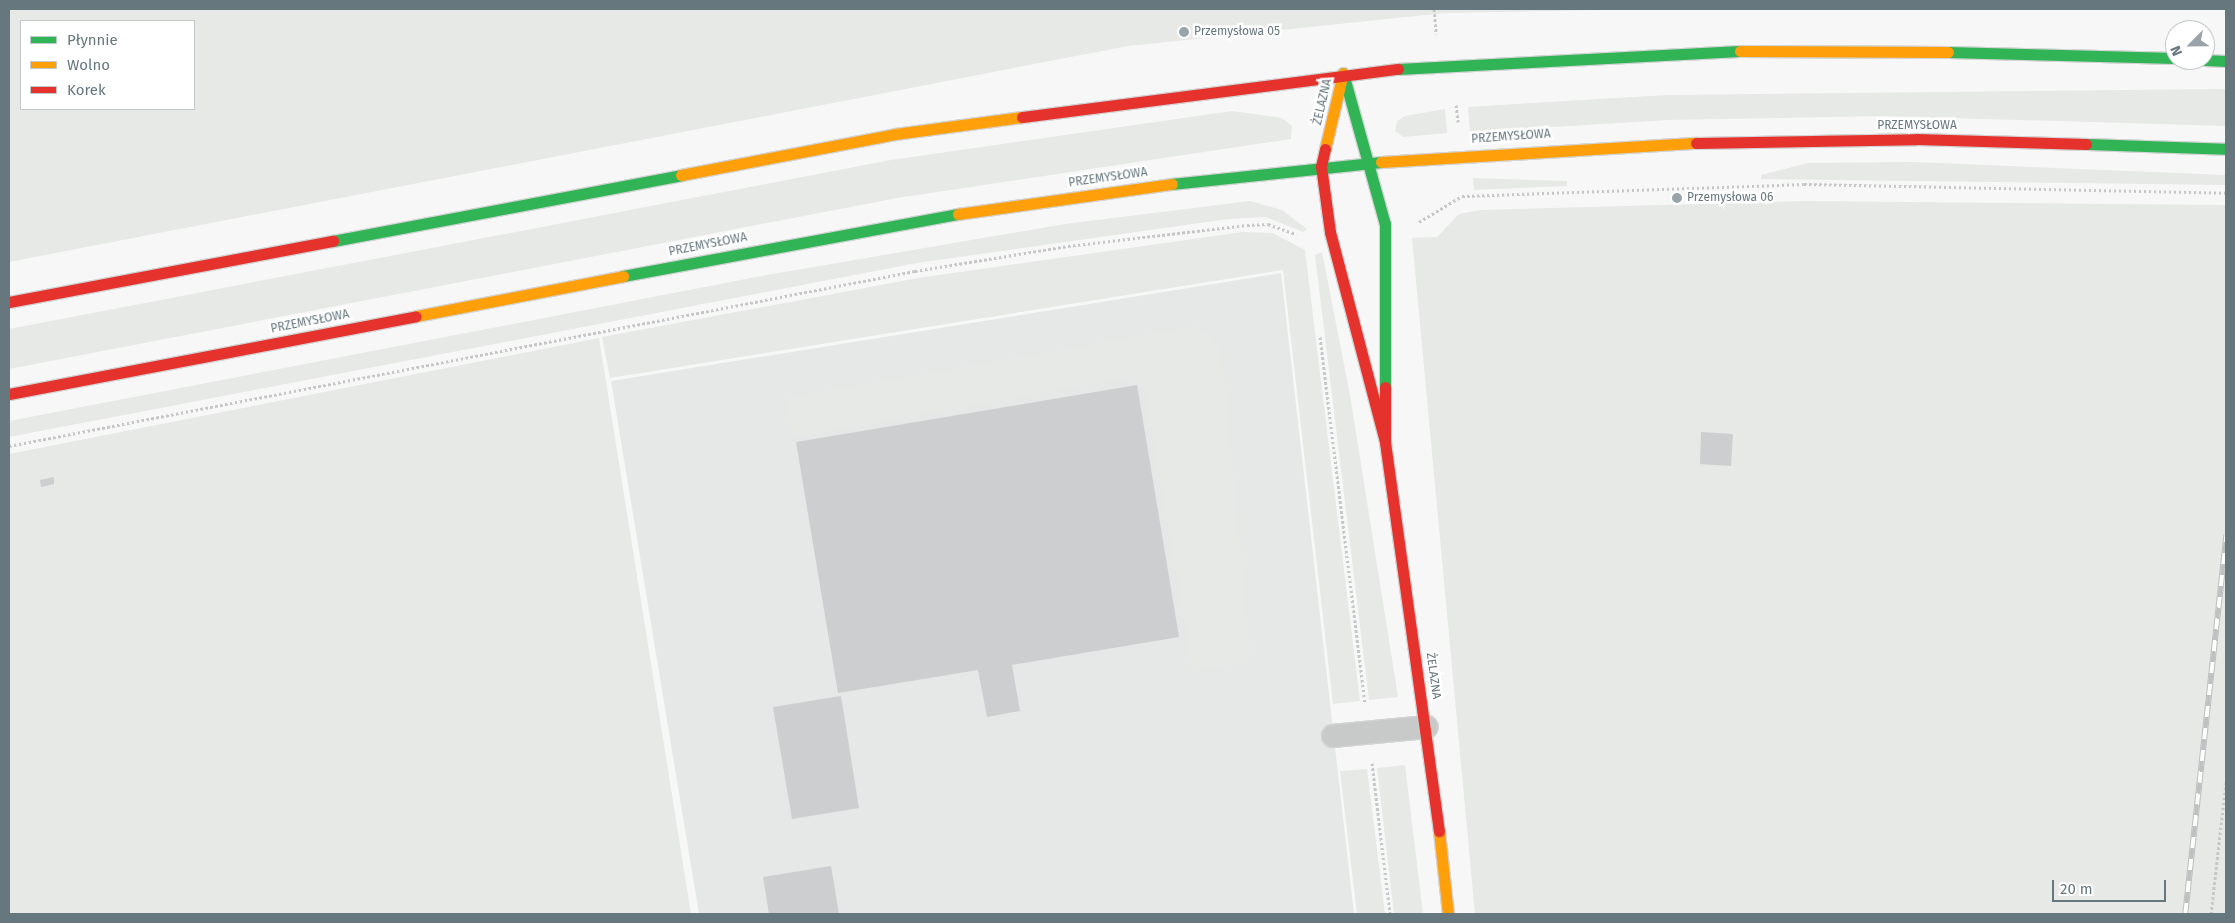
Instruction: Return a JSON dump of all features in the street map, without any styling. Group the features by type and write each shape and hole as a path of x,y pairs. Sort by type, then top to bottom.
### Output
{"main road":[{"path":"9,302 885,136 1039,111 1343,74 1577,56 1812,48 2165,58"},
{"name":"ŻELAZNA","path":"1343,74 1386,224 1385,442"},
{"name":"ŻELAZNA","path":"1343,74 1321,166 1330,232 1385,442 1427,727 1448,914"},
{"name":"PRZEMYSŁOWA","path":"9,394 910,221 1321,166 1588,146 1798,140 2027,141 2226,149"}],"lane":[{"path":"1333,736 1427,727"}],"path":[{"path":"1415,222 1425,221 1462,196 1482,195 1804,184 2226,193"},
{"path":"9,446 914,271 1068,246 1268,224 1301,238"},
{"path":"1319,331 1390,914"},
{"path":"2211,914 2226,783"}],"shaded area":[{"path":"9,9 1653,9 1444,13 1128,46 9,262"},
{"path":"2226,89 2226,126 1882,116 1667,120 1470,132 1468,107 1667,95"},
{"path":"1445,109 1447,133 1403,137 1395,131 1397,121 1405,116"},
{"path":"1232,111 1282,118 1292,126 1291,139 897,198 9,369 9,329 891,160"},
{"path":"1914,162 2226,175 2226,185 1761,179 1761,175 1808,163"},
{"path":"1473,178 1567,181 1567,186 1474,190"},
{"path":"1250,201 1282,210 1307,229 1303,232 1266,217 1228,219 917,263 9,437 9,421 767,275 1065,224"},
{"path":"1806,201 2226,205 2226,914 1475,914 1412,238 1437,237 1459,214 1482,210"},
{"path":"1242,232 1273,233 1305,250 1360,701 1333,704 1283,270 610,378 602,337 918,278"},
{"path":"1322,252 1350,395 1398,697 1369,700 1315,255"},
{"path":"1281,273 1354,914 699,914 611,381"},
{"path":"1197,326 1221,348 1250,653 1231,665 1193,671 1142,375 794,437 787,398"},
{"path":"599,338 691,914 9,914 9,454"},
{"path":"1405,765 1423,914 1394,914 1377,768"},
{"path":"1367,769 1385,914 1357,914 1340,771"}],"building":[{"path":"1137,385 1179,637 1012,665 1020,711 987,717 978,670 838,693 796,442"},
{"path":"1701,432 1733,434 1731,466 1700,464"},
{"path":"54,477 54,484 41,487 40,480"},
{"path":"841,696 859,808 792,819 773,707"},
{"path":"831,866 839,914 769,914 763,877"}],"railway":[{"path":"2185,914 2226,535"}],"traffic: fast":[{"path":"1398,69 1740,51"},
{"path":"1948,52 2165,58"},
{"path":"2215,60 2226,61"},
{"path":"1343,73 1385,224 1385,387"},
{"path":"2086,144 2226,149"},
{"path":"1172,184 1381,162"},
{"path":"333,241 681,175"},
{"path":"623,276 958,214"}],"traffic: slow":[{"path":"1740,51 1948,52"},
{"path":"1325,149 1343,73"},
{"path":"681,175 895,134 1022,117"},
{"path":"1381,162 1696,143"},
{"path":"958,214 1172,184"},
{"path":"416,316 623,276"},
{"path":"1439,831 1448,914"}],"traffic: jam":[{"path":"1022,117 1398,69"},
{"path":"1696,143 1916,139 2086,144"},
{"path":"1325,149 1321,166 1330,232 1385,442 1385,387"},
{"path":"9,302 333,241"},
{"path":"9,394 416,316"},
{"path":"1385,442 1439,831"}],"place":[{"name":"Przemysłowa 05","path":"1184,32"},
{"name":"Przemysłowa 06","path":"1677,198"}]}
